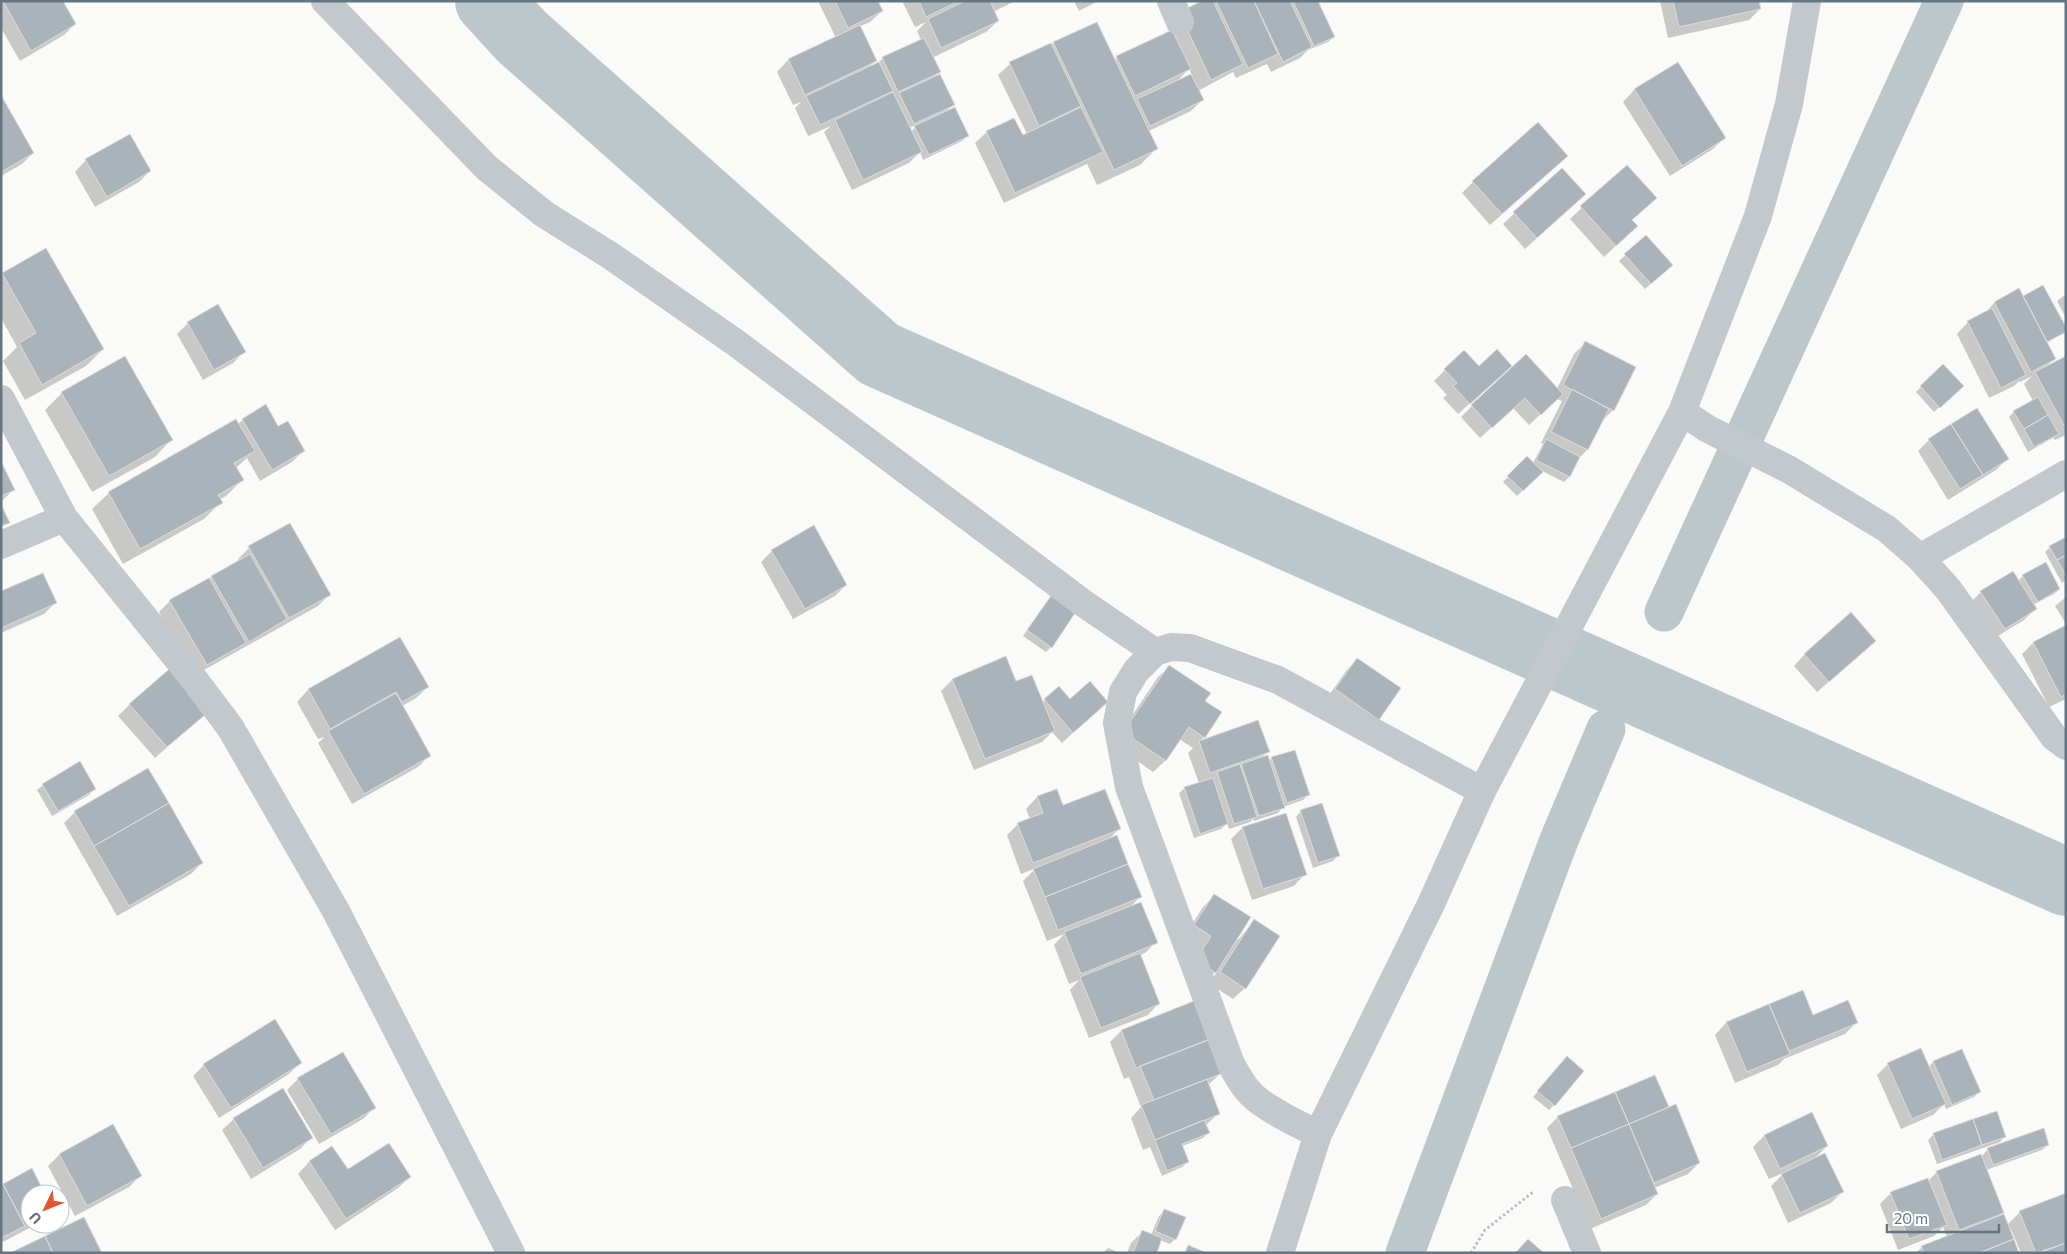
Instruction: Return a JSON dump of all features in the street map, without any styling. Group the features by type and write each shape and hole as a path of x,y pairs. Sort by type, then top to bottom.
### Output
{"street":[{"path":"325,1 487,168 544,214 611,256 736,343 1083,603 1154,652"},
{"path":"1280,1253 1318,1134 1431,904 1482,791 1682,412 1758,216 1790,104 1807,1"},
{"path":"1,399 64,518 193,678 230,727 336,911 511,1253"},
{"path":"1682,412 1708,429 1788,469 1886,529 1920,558 1948,589 2062,738"},
{"path":"1920,558 2066,474"},
{"path":"1,545 64,518"},
{"path":"1318,1134 1291,1120 1252,1095 1240,1081 1232,1064 1129,787 1117,722 1123,692 1136,671 1154,652 1171,647 1190,648 1278,680 1482,791"},
{"path":"1565,1200 1587,1253"}],"path":[{"path":"1471,1253 1484,1230 1539,1187 1557,1188 1565,1200"}],"building":[{"path":"3,1 63,1 76,24 31,51"},
{"path":"835,1 878,1 883,11 848,28"},
{"path":"919,1 959,1 926,17"},
{"path":"965,1 990,1 999,21 941,48 928,19"},
{"path":"1202,1 1213,1 1243,64 1211,80 1179,12"},
{"path":"1216,1 1254,1 1278,54 1248,68"},
{"path":"1254,1 1290,1 1312,47 1283,62"},
{"path":"1293,1 1318,1 1335,37 1314,46"},
{"path":"1673,1 1759,1 1761,9 1679,27"},
{"path":"1097,22 1158,149 1114,170 1053,42"},
{"path":"860,25 877,61 805,95 788,59"},
{"path":"1172,30 1191,69 1135,96 1116,56"},
{"path":"924,38 941,72 898,92 882,57"},
{"path":"1051,43 1081,106 1039,126 1009,62"},
{"path":"879,62 893,91 820,125 806,96"},
{"path":"1678,62 1726,138 1682,166 1634,89"},
{"path":"940,74 955,105 914,124 899,93"},
{"path":"1191,74 1204,100 1150,126 1137,99"},
{"path":"893,92 922,152 863,180 835,120"},
{"path":"1,95 34,153 1,172"},
{"path":"955,107 969,136 929,155 914,126"},
{"path":"1081,107 1103,152 1015,193 986,131 1014,118 1023,135"},
{"path":"1538,122 1568,156 1502,214 1472,181"},
{"path":"130,134 151,171 107,197 85,159"},
{"path":"1627,165 1657,198 1632,220 1638,226 1616,246 1580,206"},
{"path":"1562,168 1586,194 1537,238 1513,212"},
{"path":"1646,235 1673,265 1651,284 1624,254"},
{"path":"46,248 104,349 42,385 19,343 36,333 2,273"},
{"path":"2043,285 2066,327 2066,332 2047,342 2023,296"},
{"path":"2019,288 2056,359 2031,372 1994,302"},
{"path":"218,304 246,352 214,370 187,322"},
{"path":"1992,308 2026,375 2001,388 1967,321"},
{"path":"1585,341 1636,367 1614,411 1563,385"},
{"path":"1497,349 1512,366 1470,404 1453,386 1457,383 1444,369 1464,350 1479,366"},
{"path":"1526,354 1563,394 1541,415 1525,398 1492,428 1471,405"},
{"path":"125,356 173,440 109,476 61,392"},
{"path":"2066,356 2066,429 2035,372"},
{"path":"1943,364 1964,386 1940,408 1920,386"},
{"path":"1572,389 1609,409 1588,450 1551,432"},
{"path":"2038,397 2048,415 2024,429 2013,411"},
{"path":"266,404 278,426 288,421 305,451 272,470 242,419"},
{"path":"1977,408 2009,459 1983,475 1951,424"},
{"path":"2048,415 2059,434 2034,447 2024,429"},
{"path":"236,419 255,451 234,463 244,480 218,495 223,503 140,549 108,492"},
{"path":"1951,424 1983,475 1960,489 1928,439"},
{"path":"1546,439 1580,457 1570,477 1536,460"},
{"path":"1527,456 1543,472 1523,491 1507,476"},
{"path":"1,461 15,490 1,496"},
{"path":"1,504 10,523 1,526"},
{"path":"290,523 331,595 289,618 248,546"},
{"path":"814,525 847,585 805,609 771,550"},
{"path":"2066,537 2066,555 2057,560 2049,546"},
{"path":"250,554 287,619 249,642 211,576"},
{"path":"2066,555 2066,575 2057,560"},
{"path":"2046,562 2060,589 2038,602 2022,575"},
{"path":"2013,571 2037,609 2005,629 1980,591"},
{"path":"43,573 57,603 1,628 1,591"},
{"path":"209,578 246,643 207,665 169,600"},
{"path":"1053,593 1077,610 1052,648 1027,630"},
{"path":"1851,612 1876,641 1829,682 1804,654"},
{"path":"2066,625 2066,694 2061,697 2033,642"},
{"path":"400,637 429,687 402,702 396,692 330,729 308,689"},
{"path":"1006,656 1016,681 1032,675 1055,731 985,759 952,679"},
{"path":"1357,658 1401,688 1379,720 1335,689"},
{"path":"174,665 212,709 167,747 129,704"},
{"path":"1169,665 1211,693 1205,701 1222,712 1205,738 1189,727 1166,761 1123,732"},
{"path":"1090,681 1108,702 1073,733 1044,699 1059,686 1070,699"},
{"path":"396,693 431,756 364,794 328,731"},
{"path":"1258,720 1270,752 1210,773 1199,741"},
{"path":"1295,750 1310,795 1287,803 1271,757"},
{"path":"1268,755 1285,808 1259,816 1241,764"},
{"path":"80,761 96,789 58,811 42,784"},
{"path":"1240,764 1257,817 1234,824 1217,772"},
{"path":"148,768 169,803 94,846 74,811"},
{"path":"1213,778 1228,824 1200,834 1184,787"},
{"path":"1057,789 1063,805 1105,789 1121,829 1033,863 1017,823 1043,813 1037,796"},
{"path":"169,803 203,863 129,906 94,846"},
{"path":"1322,803 1340,856 1318,863 1300,810"},
{"path":"1286,813 1307,875 1263,889 1242,827"},
{"path":"1117,835 1128,864 1045,897 1033,869"},
{"path":"1128,864 1142,897 1058,930 1045,897"},
{"path":"1214,894 1251,917 1216,973 1196,960 1211,936 1194,925"},
{"path":"1141,902 1158,943 1081,974 1064,932"},
{"path":"1254,919 1280,936 1246,989 1220,972"},
{"path":"1140,953 1160,1004 1101,1028 1080,977"},
{"path":"1803,990 1813,1015 1848,1000 1858,1023 1789,1051 1769,1004"},
{"path":"1199,999 1214,1038 1136,1068 1121,1030"},
{"path":"1769,1004 1790,1054 1747,1072 1726,1022"},
{"path":"275,1019 302,1063 231,1108 203,1064"},
{"path":"1210,1039 1223,1073 1154,1100 1140,1066"},
{"path":"1921,1048 1946,1104 1912,1119 1887,1063"},
{"path":"1962,1049 1981,1092 1952,1105 1933,1061"},
{"path":"343,1052 376,1108 331,1134 297,1078"},
{"path":"1567,1056 1584,1071 1555,1106 1537,1091"},
{"path":"1655,1075 1669,1107 1629,1124 1615,1092"},
{"path":"1207,1079 1220,1114 1155,1140 1141,1105"},
{"path":"283,1088 313,1138 263,1168 233,1118"},
{"path":"1615,1092 1629,1124 1571,1148 1557,1116"},
{"path":"1676,1104 1700,1163 1654,1183 1629,1124"},
{"path":"1997,1111 2006,1137 1982,1145 1973,1119"},
{"path":"1812,1112 1828,1146 1780,1169 1764,1135"},
{"path":"1973,1119 1982,1145 1942,1160 1933,1133"},
{"path":"1204,1120 1210,1133 1182,1144 1189,1162 1167,1171 1155,1140"},
{"path":"113,1124 142,1176 87,1206 59,1154"},
{"path":"1629,1124 1658,1194 1601,1219 1571,1148"},
{"path":"2044,1128 2049,1145 1993,1165 1987,1148"},
{"path":"389,1143 411,1177 346,1219 309,1161 332,1146 348,1169"},
{"path":"1825,1153 1844,1192 1800,1213 1781,1174"},
{"path":"1981,1154 2004,1213 1959,1230 1936,1171"},
{"path":"32,1168 40,1184 20,1184 20,1216 3,1184"},
{"path":"1928,1178 1947,1225 1909,1239 1890,1192"},
{"path":"3,1184 20,1216 20,1228 1,1238 1,1185"},
{"path":"2066,1193 2066,1243 2036,1253 2019,1211"},
{"path":"1164,1209 1186,1217 1176,1240 1155,1231"},
{"path":"2004,1214 2014,1239 1979,1253 1924,1253 1921,1246"},
{"path":"84,1217 102,1253 53,1253 45,1236 49,1234 70,1234 70,1224"},
{"path":"1142,1230 1162,1238 1157,1253 1133,1253"},
{"path":"45,1236 53,1253 10,1253"},
{"path":"1528,1239 1544,1253 1515,1253"},
{"path":"2014,1239 2019,1253 1979,1253"},
{"path":"2066,1243 2066,1253 2040,1253"},
{"path":"1188,1245 1207,1253 1185,1253"}],"waterway":[{"path":"489,1 522,37 879,354 2066,882"},
{"path":"1664,612 1944,1"},
{"path":"1405,1253 1559,840 1606,729"}]}
